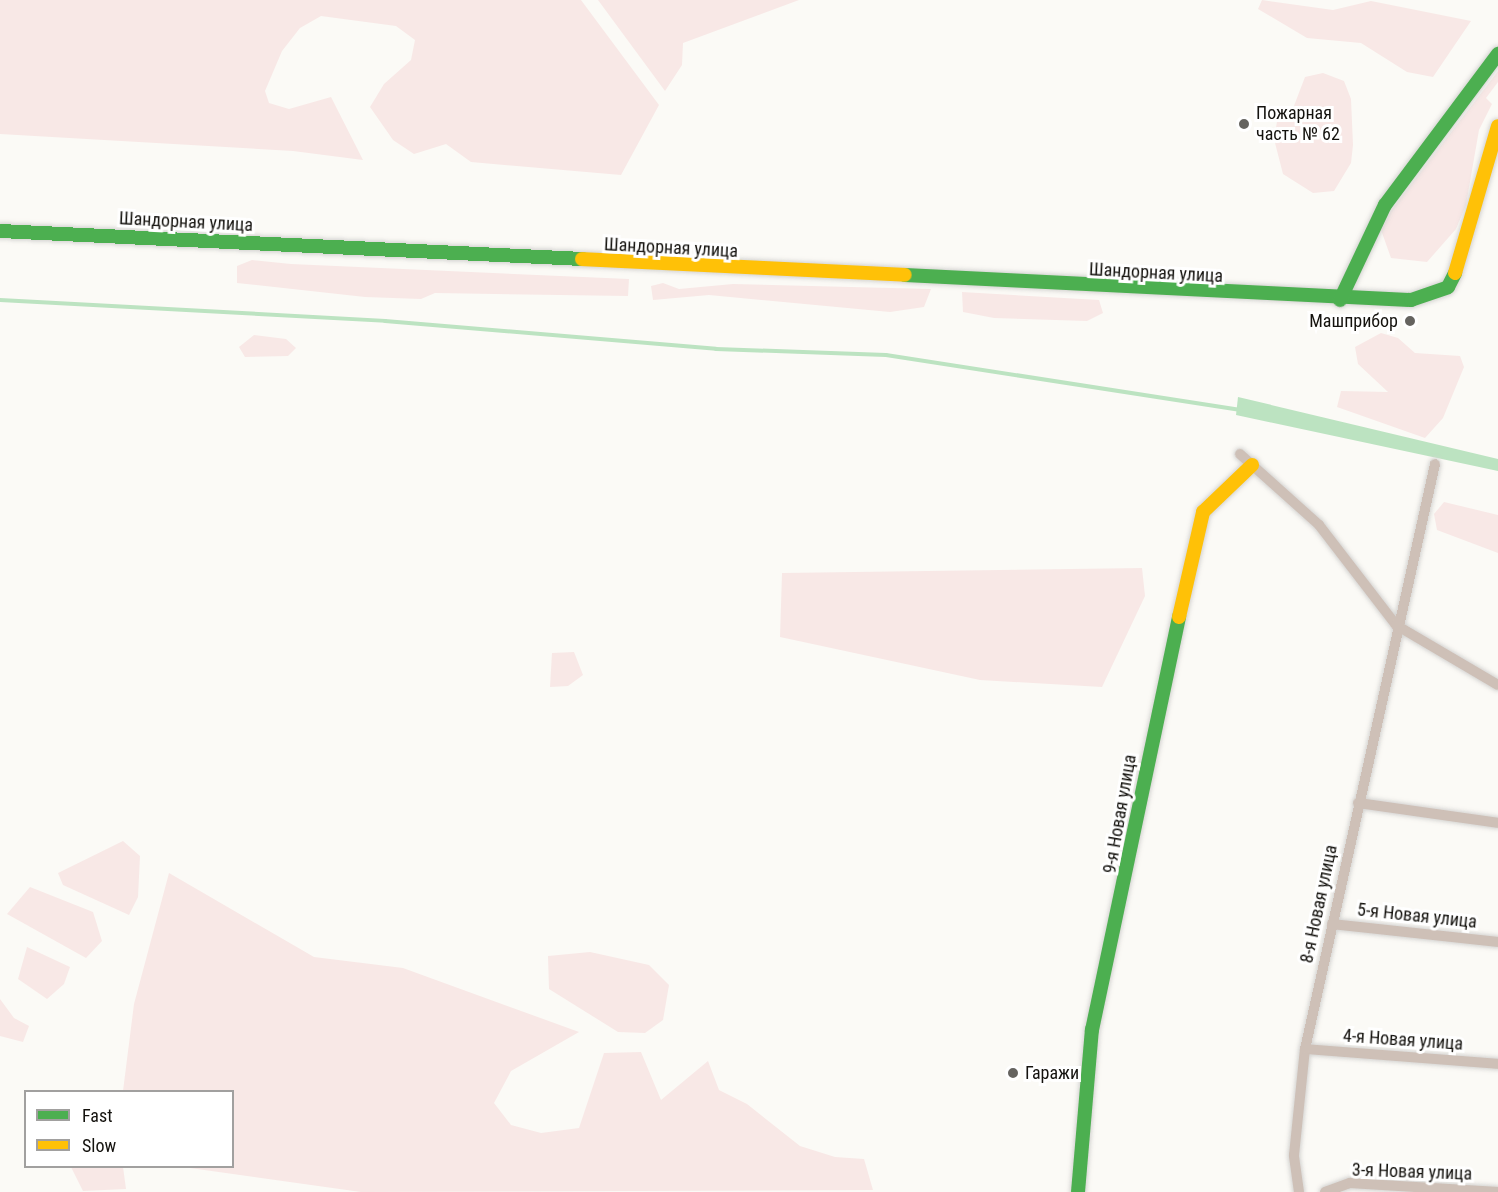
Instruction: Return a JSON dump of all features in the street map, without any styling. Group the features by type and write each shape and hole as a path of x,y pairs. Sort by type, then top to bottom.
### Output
{"street":[{"path":"1340,300 1384,205 1498,54"},
{"name":"Шандорная улица","path":"0,231 1340,300 1411,300 1448,287 1469,238 1498,126"},
{"path":"1240,454 1318,525 1396,625 1498,685"},
{"name":"8-я Новая улица","path":"1299,1192 1294,1155 1305,1049 1358,803 1383,709 1396,625 1435,464"},
{"name":"9-я Новая улица","path":"1078,1192 1092,1030 1193,551 1203,512 1252,465"},
{"path":"1358,803 1498,823"},
{"name":"5-я Новая улица","path":"1332,924 1498,942"},
{"name":"4-я Новая улица","path":"1305,1049 1498,1064"},
{"name":"3-я Новая улица","path":"1325,1192 1350,1183 1498,1192"}],"shaded area":[{"path":"0,0 581,0 659,105 621,175 471,162 446,144 414,154 393,140 370,107 384,84 411,60 415,40 396,26 321,16 300,28 282,51 265,91 269,103 289,109 331,97 363,160 293,151 0,134"},
{"path":"598,0 799,0 683,43 682,65 665,91"},
{"path":"1262,0 1333,10 1371,1 1471,21 1433,77 1407,72 1361,43 1307,38 1258,9"},
{"path":"1498,71 1498,82 1486,98 1492,104 1479,130 1466,205 1456,229 1427,262 1391,258 1381,230 1391,211"},
{"path":"1323,73 1344,81 1351,99 1353,145 1351,163 1334,191 1313,193 1283,174 1274,139 1278,116 1292,111 1305,77"},
{"path":"252,260 291,264 629,279 628,296 435,293 421,299 365,297 237,283 237,266"},
{"path":"663,283 679,289 733,284 931,289 924,307 890,312 709,295 653,300 651,286"},
{"path":"962,292 1099,300 1103,313 1087,321 994,318 963,312"},
{"path":"1381,333 1398,338 1415,353 1460,356 1464,367 1443,418 1425,438 1337,407 1341,391 1388,392 1358,364 1355,347"},
{"path":"254,335 286,339 296,348 288,356 245,357 239,347"},
{"path":"1238,397 1498,459 1498,471 1236,415"},
{"path":"1444,502 1498,515 1498,553 1437,530 1434,514"},
{"path":"1142,568 1145,596 1102,687 980,680 780,637 782,573"},
{"path":"574,652 583,675 568,686 550,687 552,653"},
{"path":"123,841 140,856 138,897 129,915 63,885 58,873"},
{"path":"169,873 314,957 403,968 579,1032 511,1071 494,1103 511,1125 541,1133 579,1128 604,1053 641,1052 661,1100 708,1061 719,1090 747,1104 800,1146 835,1157 864,1159 873,1190 361,1192 190,1168 234,1168 234,1090 123,1090 134,1004"},
{"path":"30,887 93,912 102,941 86,958 7,914"},
{"path":"27,947 70,967 64,984 47,999 18,979"},
{"path":"590,952 649,965 669,985 663,1020 645,1033 618,1032 549,989 548,956"},
{"path":"0,999 14,1018 29,1026 23,1042 0,1036"},
{"path":"72,1168 123,1168 126,1189 83,1191"}],"waterway":[{"path":"0,300 385,321 716,349 886,355 1241,410"}],"traffic: fast":[{"path":"1340,300 1385,205 1498,54"},
{"path":"0,231 582,259"},
{"path":"905,275 1411,300 1448,287 1455,273"},
{"path":"1078,1192 1092,1030 1179,617"}],"traffic: slow":[{"path":"1455,273 1498,126"},
{"path":"582,259 905,275"},
{"path":"1179,617 1203,512 1252,465"}],"place":[{"name":"Пожарная часть № 62","path":"1244,124"},
{"name":"Машприбор","path":"1410,321"},
{"name":"Гаражи","path":"1013,1073"}]}
